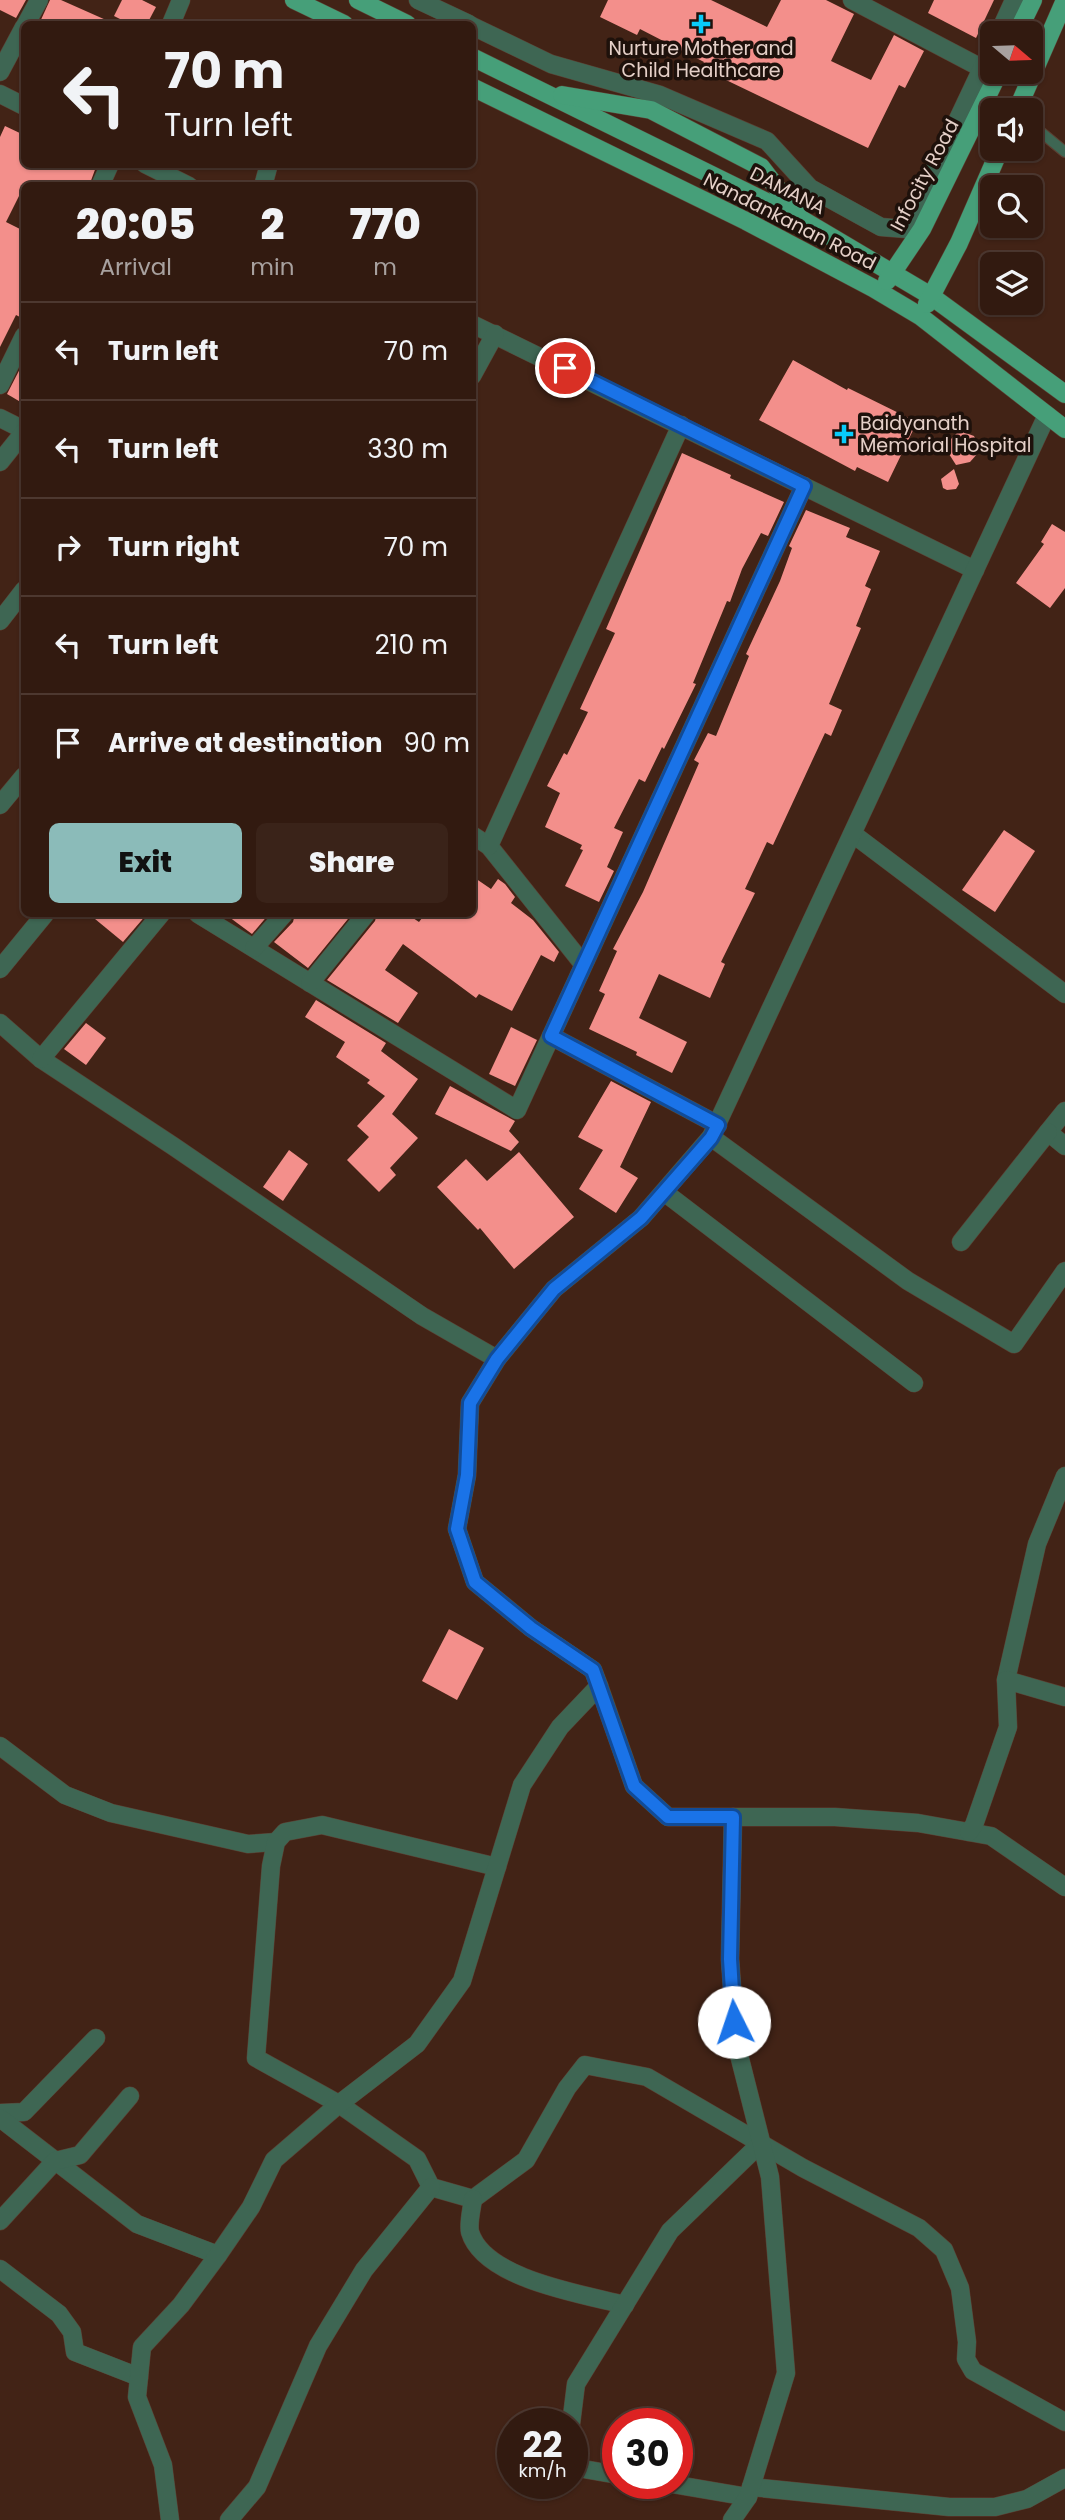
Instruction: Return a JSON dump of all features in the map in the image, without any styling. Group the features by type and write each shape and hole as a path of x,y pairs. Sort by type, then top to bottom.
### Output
{"main road":[{"path":"294,0 315,18"},
{"path":"358,0 401,21"},
{"path":"1023,21 1033,0"},
{"path":"1022,98 1065,0"},
{"name":"DAMANA","path":"476,59 801,219 931,296 1065,394"},
{"name":"Infocity Road","path":"879,293 922,229 946,183 988,84"},
{"name":"Nandankanan Road","path":"476,89 746,221 920,316 1065,429"},
{"path":"545,93 651,110 761,167 801,219"},
{"path":"920,316 960,243 995,161"}],"street":[{"path":"28,21 39,0"},
{"path":"172,21 181,0"},
{"path":"418,0 463,21"},
{"path":"852,0 980,65"},
{"path":"1004,21 1014,0"},
{"path":"476,27 551,64 660,95 767,141 810,188 881,227 906,229 986,84"},
{"path":"0,72 21,33"},
{"path":"0,94 21,104"},
{"path":"153,168 180,182"},
{"path":"476,326 975,570"},
{"path":"476,369 495,334"},
{"path":"0,385 21,342"},
{"path":"1047,415 714,1131 641,1218 554,1289 497,1359 470,1403 467,1475 457,1529 475,1582 531,1628 593,1670 634,1786 668,1817 835,1817 918,1823 991,1836 1065,1887"},
{"path":"0,418 21,429"},
{"path":"489,846 681,425"},
{"path":"0,462 21,435"},
{"path":"203,917 517,1110 804,486"},
{"path":"0,621 21,594"},
{"path":"0,805 21,780"},
{"path":"853,834 1065,994"},
{"path":"476,838 489,846 583,964"},
{"path":"0,969 43,917"},
{"path":"41,1059 159,917"},
{"path":"254,948 281,917"},
{"path":"310,982 364,917"},
{"path":"0,1023 41,1059 422,1316 497,1359"},
{"path":"551,1036 714,1131 908,1281 1014,1344 1065,1271"},
{"path":"961,1242 1065,1111"},
{"path":"1048,1132 1065,1146"},
{"path":"664,1192 914,1383"},
{"path":"969,1832 974,1825 1008,1727 1006,1680 1037,1544 1065,1476"},
{"path":"1006,1680 1065,1697"},
{"path":"170,2520 163,2465 136,2397 142,2347 181,2305 218,2255 251,2207 274,2160 339,2104 417,2044 462,1981 522,1785 560,1727 599,1686"},
{"path":"0,1746 65,1795 111,1813 248,1844 276,1842"},
{"path":"732,2520 749,2492 786,2373 771,2177 736,2043 730,1959 733,1817"},
{"path":"473,2199 431,2186 417,2159 339,2104 256,2058 271,1866 276,1842 285,1832 322,1825 497,1867"},
{"path":"0,2113 24,2112 96,2038"},
{"path":"625,2305 520,2277 488,2259 470,2231 473,2199 526,2160 567,2088 584,2065 647,2077 761,2143 919,2228 944,2250 960,2288 966,2359 972,2371 1065,2422"},
{"path":"0,2221 55,2161 80,2155 130,2096"},
{"path":"0,2118 137,2224 218,2255"},
{"path":"573,2408 576,2384 670,2231 761,2143"},
{"path":"229,2520 257,2487 318,2346 364,2270 431,2186"},
{"path":"0,2269 59,2314 72,2332 75,2352 139,2377"},
{"path":"693,2486 949,2507 993,2514 1065,2478"}],"lane":[{"path":"1043,134 1065,152"}],"building":[{"path":"0,0 26,0 16,18 0,10"},
{"path":"50,0 61,0 108,21 40,21"},
{"path":"122,0 142,0 156,7 149,21 124,21 114,16"},
{"path":"608,0 711,0 767,27 781,0 826,0 854,14 831,61 871,80 894,35 924,51 905,88 899,85 868,148 701,68 704,62 640,29 637,35 600,17"},
{"path":"934,0 994,0 984,21 980,21 976,38 928,13"},
{"path":"5,126 21,134 21,168 96,168 90,182 21,182 21,192 6,222 21,230 21,315 20,317 16,315 0,347 0,137"},
{"path":"793,360 847,390 848,388 917,422 888,482 857,467 855,471 759,420"},
{"path":"21,367 21,402 7,394"},
{"path":"957,433 974,436 979,447 978,453 970,462 956,465 949,454 948,442"},
{"path":"682,453 784,502 768,536 761,533 742,569 693,683 696,684 664,749 662,747 645,782 639,779 614,828 623,832 607,867 614,871 599,902 565,886 583,850 580,849 582,845 545,827 560,793 547,786 564,753 567,755 588,712 580,709 615,633 606,629"},
{"path":"954,469 959,484 956,489 947,490 943,488 941,479"},
{"path":"806,510 850,528 846,537 880,551 865,586 871,589 856,626 861,628 829,704 842,710 831,736 825,733 773,845 767,842 745,889 755,893 721,962 725,964 710,998 659,974 639,1018 687,1042 672,1073 636,1055 637,1052 589,1029 605,994 599,991 617,951 613,949 643,892 699,763 694,760 708,733 716,736 749,656 746,654 780,581 792,548 789,546"},
{"path":"1052,524 1065,532 1065,588 1050,608 1016,583 1044,544 1041,542"},
{"path":"1004,830 1035,851 995,912 962,890"},
{"path":"476,879 491,889 498,879 515,897 511,903 533,920 559,952 554,962 541,955 512,1011 479,994 476,998 403,944 385,970 418,993 398,1023 327,980 376,917 412,917 419,922 423,917 476,917"},
{"path":"93,917 144,917 123,942"},
{"path":"229,917 266,917 252,934"},
{"path":"294,917 350,917 308,968 274,942 293,922"},
{"path":"316,1000 386,1043 381,1051 418,1079 392,1114 418,1138 390,1168 396,1175 379,1192 347,1160 369,1137 357,1126 385,1096 367,1083 370,1080 336,1057 345,1042 305,1017"},
{"path":"86,1023 106,1038 86,1065 64,1049"},
{"path":"511,1027 537,1040 515,1086 489,1074"},
{"path":"611,1081 651,1102 620,1167 638,1178 616,1213 579,1189 603,1150 578,1137"},
{"path":"450,1086 515,1121 509,1131 519,1142 511,1151 435,1114"},
{"path":"289,1150 308,1164 283,1201 263,1187"},
{"path":"519,1152 574,1217 514,1269 480,1228 478,1230 437,1187 466,1159 487,1181"},
{"path":"449,1629 484,1648 457,1700 422,1681"}],"place":[{"name":"Nurture Mother and Child Healthcare","path":"701,24"},
{"name":"Baidyanath Memorial Hospital","path":"844,434"}],"route":[{"path":"565,368 804,486 551,1036 718,1125 711,1138 641,1218 554,1289 497,1359 470,1403 467,1475 457,1529 475,1582 531,1628 593,1670 634,1786 668,1817 733,1817 730,1959 734,2022"}]}
